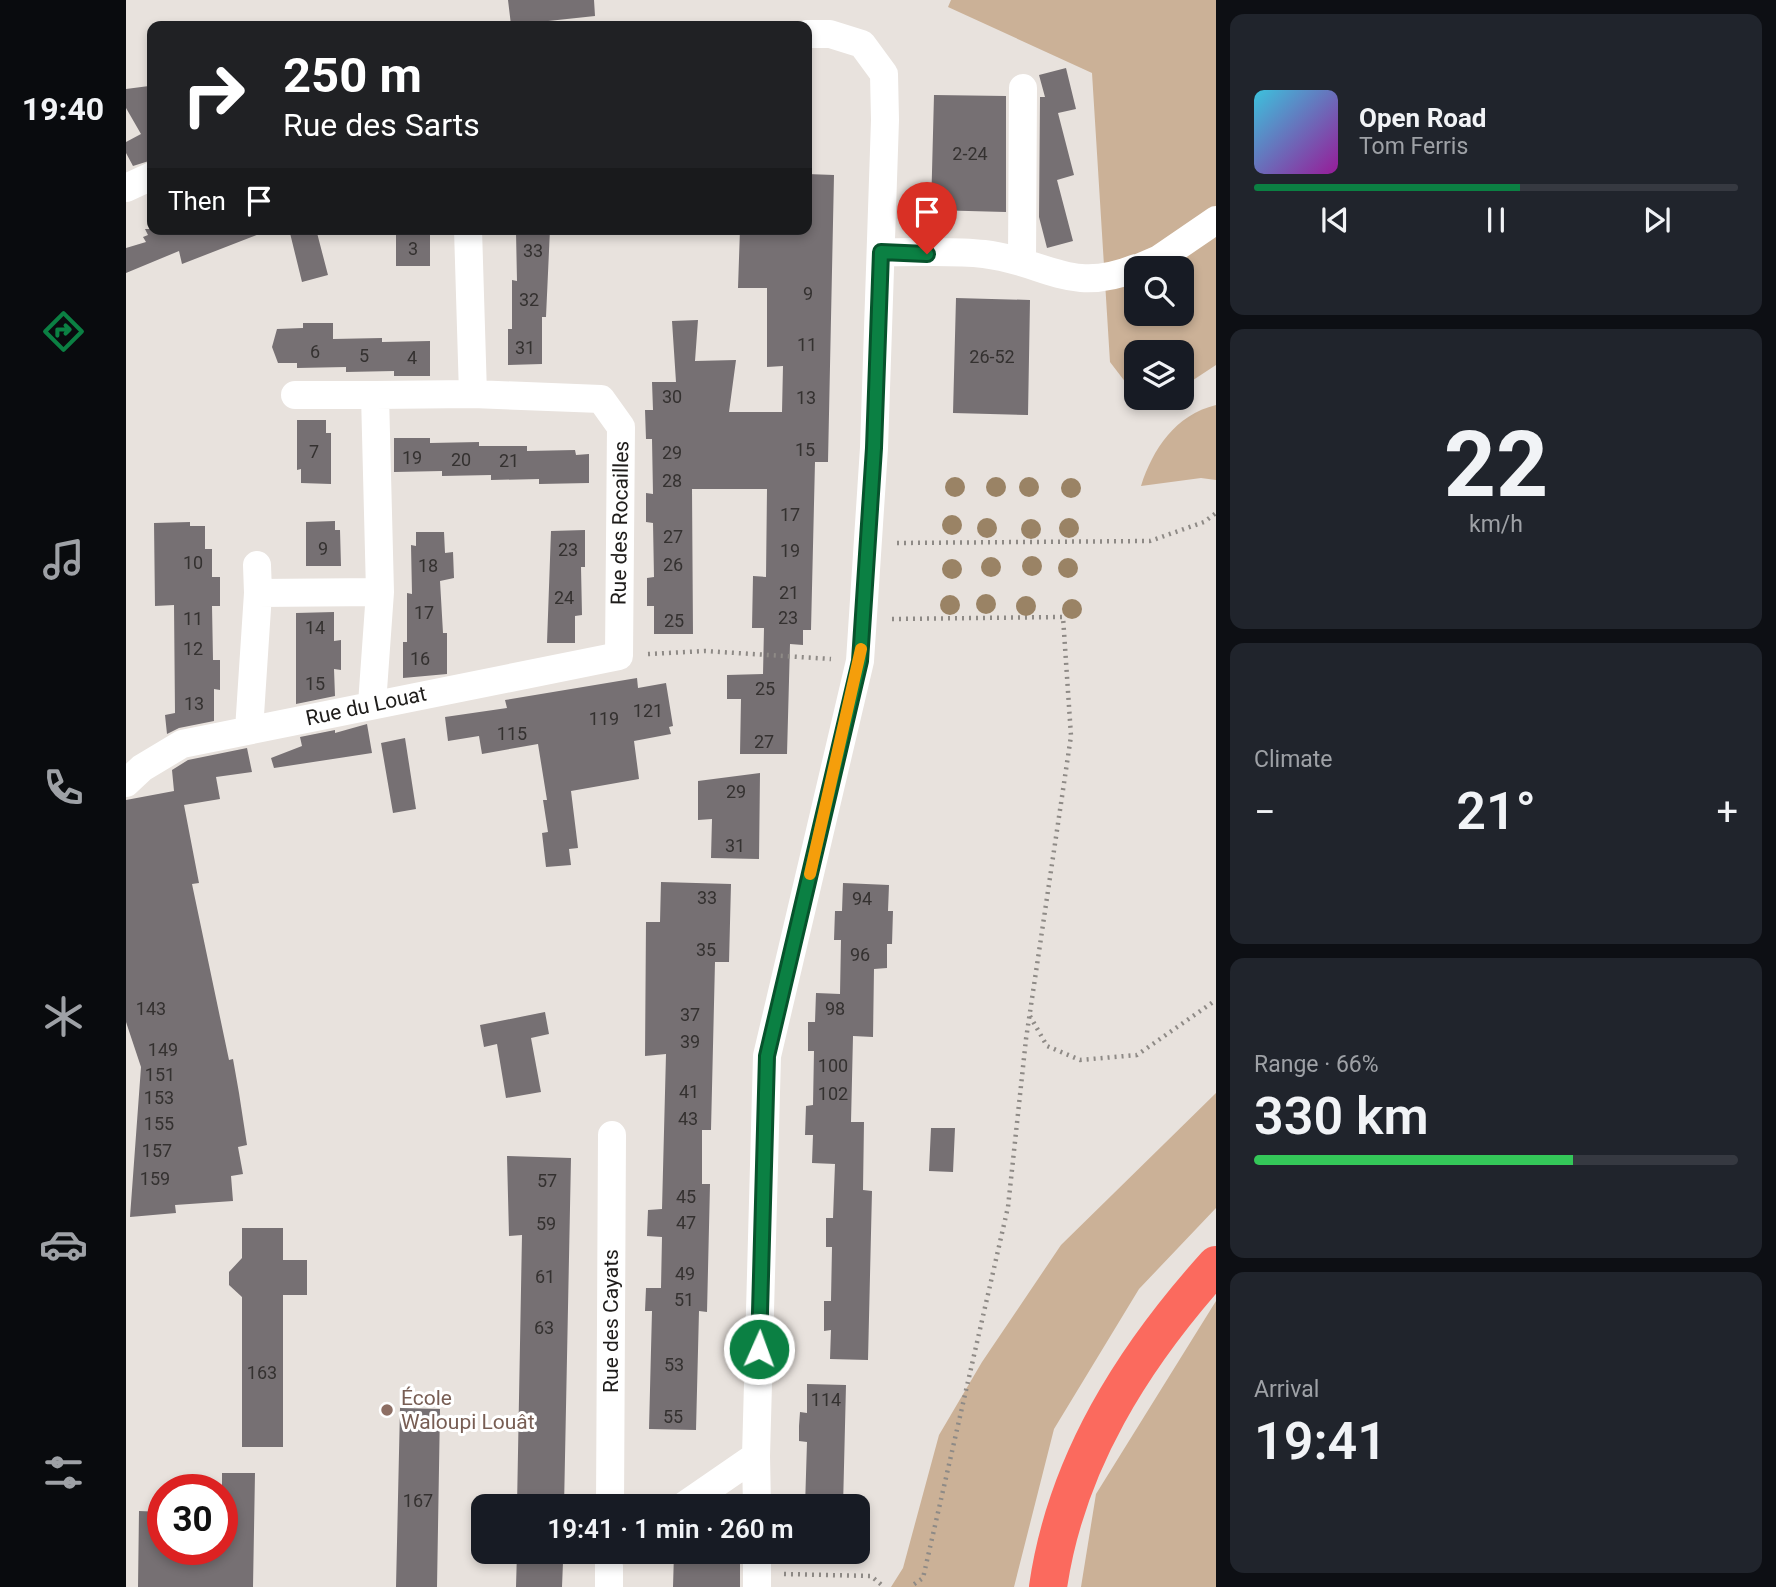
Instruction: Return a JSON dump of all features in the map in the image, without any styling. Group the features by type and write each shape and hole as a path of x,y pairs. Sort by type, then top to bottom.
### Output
{"highway":[{"path":"1048,1587 1063,1517 1078,1472 1106,1415 1160,1334 1216,1265"}],"street":[{"path":"757,1494 767,1056 860,661 868,543 886,120 884,74 862,44 830,34 812,34"},
{"path":"1022,261 1023,88"},
{"path":"126,188 147,178"},
{"path":"1163,256 1216,220"},
{"path":"468,235 473,394"},
{"path":"881,252 983,254 1022,261 1045,272 1071,278 1102,279 1124,272"},
{"name":"Rue des Rocailles","path":"295,395 473,394 601,399 621,427 619,656"},
{"path":"372,704 380,592 376,396"},
{"path":"249,730 258,593 257,565"},
{"path":"258,593 380,592"},
{"name":"Rue du Louat","path":"126,783 142,768 182,744 619,656"},
{"name":"Rue des Cayats","path":"610,1494 612,1135"},
{"path":"701,1494 757,1456"},
{"path":"608,1587 611,1564"}],"path":[{"path":"868,543 1150,541 1205,522 1216,513"},
{"path":"863,619 1063,617 1071,736 1029,1015 1008,1208 923,1578 910,1587"},
{"path":"619,656 705,651 860,661"},
{"path":"1029,1015 1047,1046 1080,1060 1137,1055 1216,1000"},
{"path":"757,1571 872,1576 884,1587"}],"shaded area":[{"path":"951,0 1216,0 1216,365 1194,379 1194,340 1124,340 1124,380 1110,362 1092,73 948,7"},
{"path":"1216,405 1216,480 1201,478 1141,486 1159,447 1177,425 1201,410"},
{"path":"1216,1093 1216,1208 1139,1289 1054,1429 1014,1587 891,1587 903,1568 939,1435 982,1362 1061,1245"},
{"path":"1216,1301 1216,1587 1081,1587 1096,1494"}],"building":[{"path":"508,0 594,0 595,16 548,21 511,21"},
{"path":"1066,68 1076,109 1058,113 1074,175 1057,180 1073,241 1047,248 1039,217 1040,97 1045,97 1039,75"},
{"path":"147,86 147,162 133,166 126,153 126,142 141,134 126,108 126,89"},
{"path":"934,95 1006,96 1006,212 931,210"},
{"path":"812,174 834,175 828,462 815,462 811,630 803,630 803,645 790,644 787,754 740,754 741,699 727,699 727,675 763,674 764,628 752,628 753,576 766,577 767,489 692,489 693,634 654,634 654,606 647,606 647,578 654,577 653,523 646,522 646,493 653,494 652,439 646,439 645,410 653,410 652,382 676,382 672,321 698,320 695,361 736,360 729,412 782,412 783,366 767,367 767,288 738,288 740,235 812,235"},
{"path":"257,235 182,264 179,251 126,273 126,248 146,242 143,237"},
{"path":"290,235 318,235 328,275 302,282"},
{"path":"396,235 430,235 430,266 396,266"},
{"path":"516,235 550,235 546,317 542,317 542,364 508,365 508,329 512,329 512,280 517,281"},
{"path":"956,298 1030,300 1028,415 953,413"},
{"path":"303,323 333,323 333,339 430,341 430,376 394,376 394,371 346,372 346,367 297,368 297,363 278,363 272,347 277,329 303,328"},
{"path":"297,420 326,420 326,433 331,433 331,484 301,483 301,469 297,470"},
{"path":"394,438 430,438 430,443 479,442 479,446 527,446 527,451 575,450 576,455 589,454 589,483 539,484 539,479 491,480 491,475 442,476 442,471 394,472"},
{"path":"335,521 335,530 340,530 341,566 306,566 306,522"},
{"path":"190,522 190,526 205,526 205,549 212,549 212,577 220,577 220,606 212,606 213,660 220,660 220,690 214,689 214,721 179,728 167,734 165,715 175,713 174,605 155,606 154,523"},
{"path":"585,530 585,567 581,567 582,615 575,616 575,643 547,643 551,531"},
{"path":"416,532 444,532 445,553 453,552 454,578 440,581 443,633 447,633 447,674 403,678 403,642 407,642 407,593 412,594 411,545 416,546"},
{"path":"334,612 334,641 341,640 341,670 334,669 335,696 296,704 296,613"},
{"path":"637,678 638,688 666,683 673,726 669,727 671,734 634,741 639,779 571,791 578,848 569,849 571,865 546,867 542,833 548,832 543,800 547,800 538,744 482,754 479,736 448,741 445,717 507,708 505,700"},
{"path":"367,724 372,753 274,768 271,758 302,746 300,737 335,730 335,733"},
{"path":"405,738 416,809 393,813 381,743"},
{"path":"247,748 252,772 216,777 220,799 184,805 199,883 192,884 229,1060 233,1059 239,1093 247,1145 238,1147 243,1174 231,1176 233,1201 175,1205 176,1213 130,1217 141,1067 126,1022 126,800 174,791 172,770 188,760"},
{"path":"760,773 759,859 711,858 712,819 698,820 698,781"},
{"path":"661,882 731,884 729,962 715,962 711,1130 702,1130 702,1184 710,1184 707,1312 699,1311 696,1430 649,1429 652,1311 645,1311 646,1288 661,1288 662,1237 647,1236 648,1210 662,1209 666,1054 645,1056 646,922 660,922"},
{"path":"843,883 889,885 888,911 893,911 892,944 887,944 887,968 874,969 873,1037 853,1036 851,1122 864,1122 863,1190 872,1191 868,1360 830,1359 831,1330 824,1331 824,1301 831,1301 832,1247 826,1247 826,1218 833,1218 835,1164 812,1163 813,1135 805,1135 806,1106 813,1105 814,1051 808,1051 808,1022 815,1022 816,993 840,994 841,940 834,940 835,911 842,911"},
{"path":"545,1012 549,1034 531,1038 541,1092 506,1098 497,1044 484,1047 480,1025"},
{"path":"931,1128 955,1128 953,1172 929,1171"},
{"path":"507,1156 571,1158 564,1494 517,1494 522,1235 509,1236"},
{"path":"242,1228 283,1228 283,1260 307,1260 307,1295 283,1295 283,1447 242,1447 242,1297 229,1285 229,1272 242,1258"},
{"path":"807,1384 846,1385 843,1494 805,1494 807,1442 799,1441 799,1426 800,1412 807,1413"},
{"path":"400,1408 440,1409 437,1587 396,1587"},
{"path":"255,1473 253,1587 138,1587 139,1511 147,1511 147,1565 238,1565 238,1474 222,1474"},
{"path":"517,1564 563,1564 562,1587 516,1587"},
{"path":"674,1564 740,1564 740,1587 673,1587"}],"slow traffic":[{"path":"810,874 861,649"}],"place":[{"name":"École Waloupi Louât","path":"387,1410"}],"route":[{"path":"759,1349 767,1056 860,661 874,448 881,252 927,254"}]}
